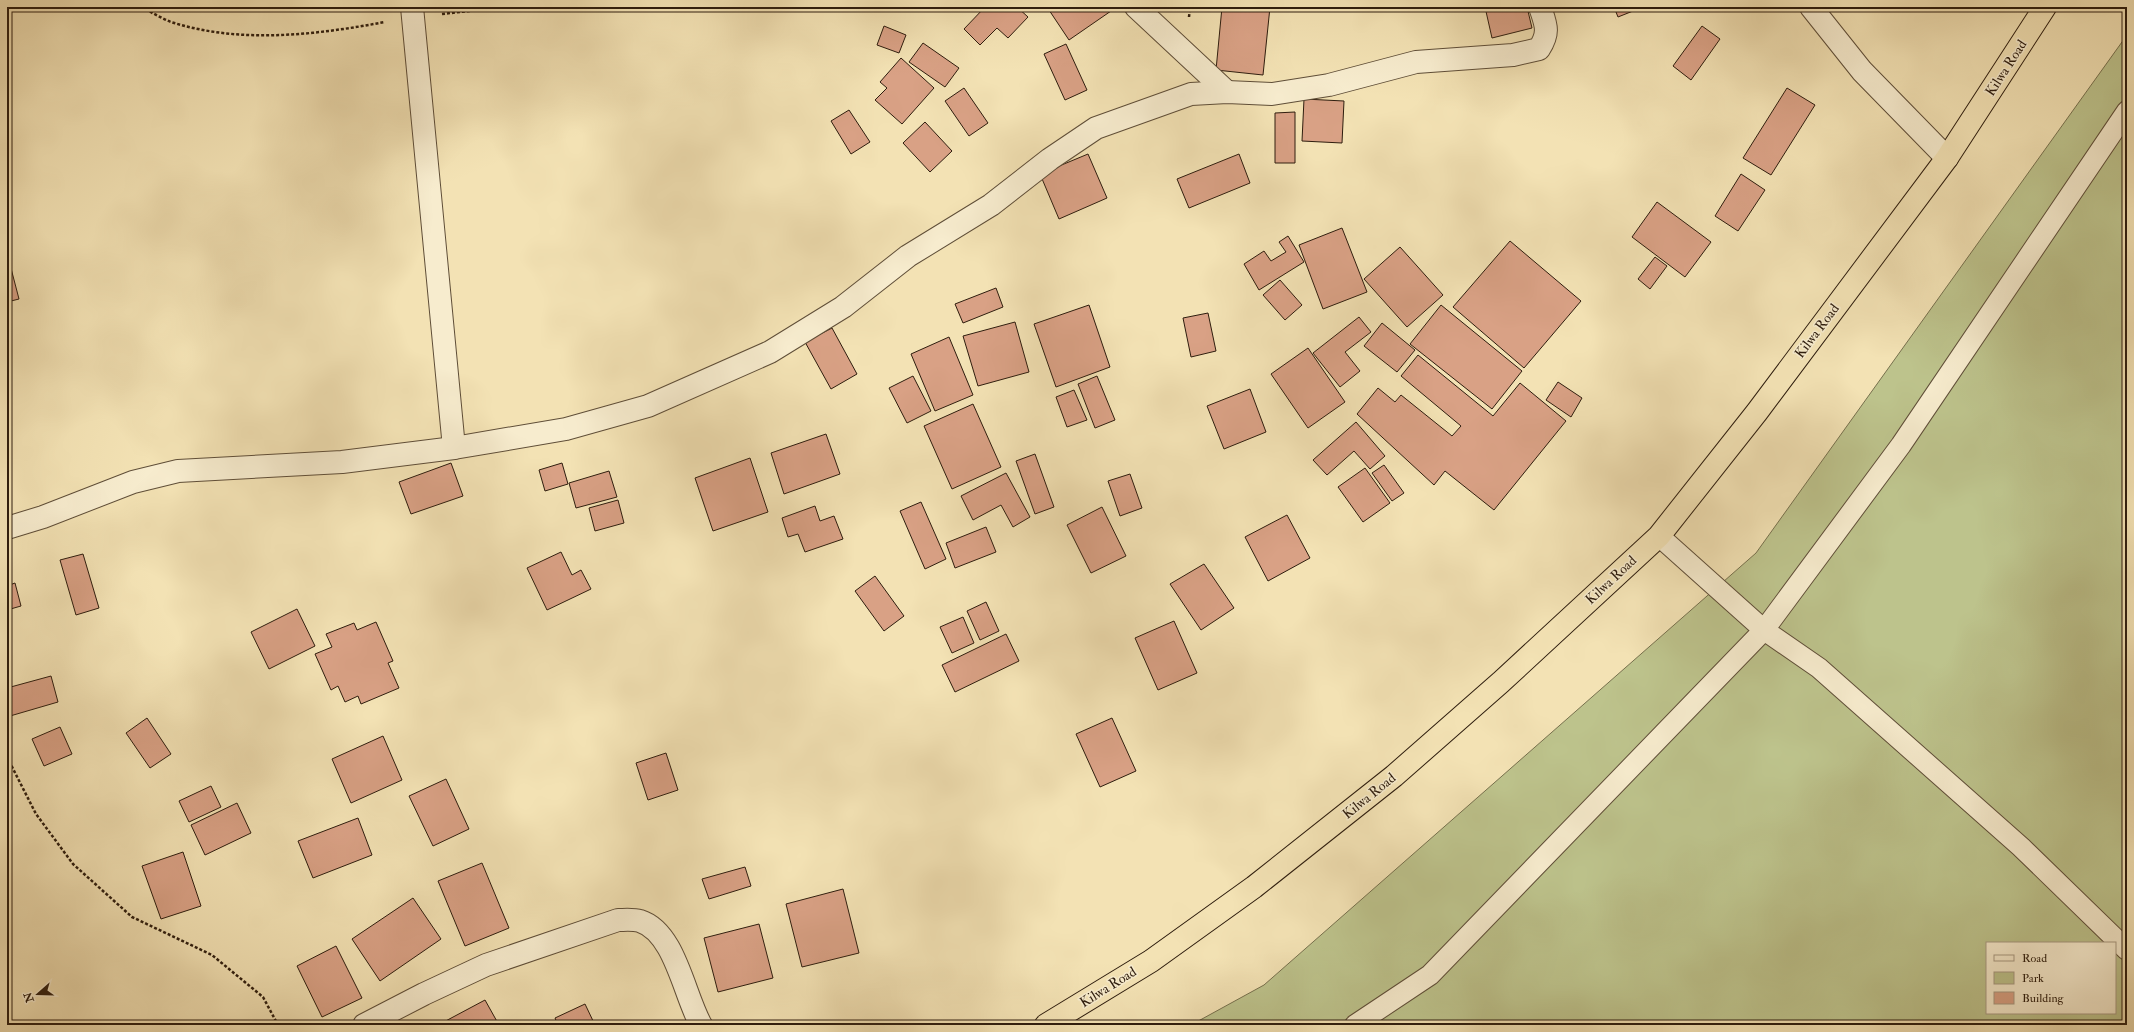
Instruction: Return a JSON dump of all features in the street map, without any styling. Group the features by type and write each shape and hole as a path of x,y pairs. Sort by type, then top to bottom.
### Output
{"highway":[{"name":"Kilwa Road","path":"1046,1025 1164,951 1254,887 1394,776 1501,682 1659,536 1757,412 1947,158 2045,7"}],"street":[{"path":"1136,7 1227,92"},
{"path":"7,528 43,517 133,482 178,471 342,462 454,448 566,429 648,406 770,352 843,307 908,256 991,205 1050,159 1096,128 1191,94 1227,92 1272,94 1329,85 1416,62 1513,55 1538,49 1545,40 1547,29 1540,7"},
{"path":"1811,7 1862,71 1947,158"},
{"path":"412,12 454,448"},
{"path":"364,1025 424,994 486,965 618,920 639,920 651,927 666,940 693,1010 701,1025"}],"lane":[{"path":"1355,1025 1430,975 1764,630 1901,445 2127,111"},
{"path":"1659,536 1764,630 1819,668 2021,847 2127,950"}],"path":[{"path":"141,7 171,22 242,36 337,31 412,12 505,7"},
{"path":"7,757 36,814 72,864 132,917 212,955 264,997 278,1025"}],"green space":[{"path":"2127,35 2127,1025 1191,1025 1264,985 1756,553"}],"building":[{"path":"985,7 1017,7 1028,17 1008,38 997,28 980,45 964,29"},
{"path":"1047,7 1108,7 1111,11 1069,40"},
{"path":"1222,7 1270,7 1263,75 1216,70"},
{"path":"1485,7 1527,7 1532,28 1492,38"},
{"path":"1614,7 1643,7 1618,17"},
{"path":"884,26 906,35 899,53 877,45"},
{"path":"1702,26 1720,39 1691,80 1673,66"},
{"path":"923,43 959,68 945,87 909,62"},
{"path":"1066,44 1087,90 1065,100 1044,54"},
{"path":"901,58 934,88 902,124 875,100 887,88 880,82"},
{"path":"964,88 988,123 969,136 945,101"},
{"path":"1787,88 1815,105 1771,175 1743,158"},
{"path":"1304,99 1344,101 1342,143 1302,141"},
{"path":"849,110 870,142 851,154 831,121"},
{"path":"1295,112 1295,163 1275,163 1275,113"},
{"path":"925,122 952,151 930,172 903,143"},
{"path":"1088,154 1107,198 1059,219 1040,174"},
{"path":"1239,154 1250,183 1189,208 1177,179"},
{"path":"1741,174 1765,190 1738,231 1715,216"},
{"path":"1657,202 1711,242 1685,277 1632,237"},
{"path":"1342,228 1367,292 1323,309 1299,245"},
{"path":"1288,236 1304,262 1259,290 1244,264 1264,251 1271,261 1286,252 1279,242"},
{"path":"1510,241 1581,301 1524,368 1453,307"},
{"path":"1400,247 1443,295 1407,327 1364,279"},
{"path":"7,253 19,299 7,302"},
{"path":"1655,257 1667,266 1650,289 1638,279"},
{"path":"1280,280 1302,305 1285,320 1263,295"},
{"path":"996,288 1003,307 963,323 955,304"},
{"path":"1089,305 1110,367 1056,387 1034,324"},
{"path":"1441,305 1522,371 1492,409 1410,344"},
{"path":"1208,313 1216,351 1191,357 1183,318"},
{"path":"1359,317 1371,332 1345,352 1360,371 1340,387 1313,353"},
{"path":"1015,322 1029,372 978,386 963,336"},
{"path":"1382,323 1415,350 1397,372 1364,346"},
{"path":"832,328 857,374 831,389 805,342"},
{"path":"949,337 973,395 935,411 911,354"},
{"path":"1308,348 1345,402 1308,428 1271,374"},
{"path":"1418,355 1493,416 1520,383 1566,421 1494,510 1445,471 1434,485 1357,414 1378,388 1395,402 1401,395 1452,436 1461,426 1401,376"},
{"path":"913,376 931,411 907,423 889,388"},
{"path":"1097,376 1115,420 1095,428 1078,384"},
{"path":"1558,382 1582,398 1571,417 1546,400"},
{"path":"1250,389 1266,432 1224,449 1207,406"},
{"path":"1074,390 1087,420 1067,427 1056,397"},
{"path":"973,404 1001,467 952,489 924,426"},
{"path":"1356,422 1385,456 1370,469 1354,451 1327,475 1313,460"},
{"path":"826,434 840,474 784,494 771,453"},
{"path":"1035,454 1054,507 1035,514 1016,461"},
{"path":"750,458 768,512 713,531 695,478"},
{"path":"451,463 463,496 411,514 399,482"},
{"path":"562,463 568,484 545,491 539,470"},
{"path":"1384,465 1404,493 1392,501 1372,473"},
{"path":"1365,468 1390,503 1363,522 1338,487"},
{"path":"609,471 617,497 576,508 569,483"},
{"path":"1006,473 1030,517 1013,527 1001,505 973,520 961,496"},
{"path":"1130,474 1142,508 1120,516 1108,481"},
{"path":"618,500 624,523 595,531 589,508"},
{"path":"921,502 946,559 925,569 900,511"},
{"path":"815,506 820,521 834,516 843,539 805,552 798,534 788,537 782,518"},
{"path":"1102,507 1126,556 1091,573 1067,525"},
{"path":"1287,515 1310,558 1268,581 1245,537"},
{"path":"986,527 996,552 955,568 946,543"},
{"path":"561,552 572,575 581,570 591,589 547,610 527,568"},
{"path":"83,554 99,608 76,615 60,560"},
{"path":"1204,564 1234,608 1201,630 1170,584"},
{"path":"875,576 904,616 884,631 855,591"},
{"path":"15,583 21,606 7,610 7,586"},
{"path":"986,602 999,631 980,640 967,611"},
{"path":"297,609 315,646 269,669 251,632"},
{"path":"963,617 974,643 952,653 940,627"},
{"path":"1174,621 1197,673 1158,690 1135,638"},
{"path":"376,622 393,661 388,663 399,688 361,704 358,696 345,702 338,686 331,690 315,654 332,647 326,634 354,623 357,630"},
{"path":"1006,634 1019,661 955,692 942,665"},
{"path":"51,676 58,702 10,716 7,706 7,688"},
{"path":"147,718 171,754 150,768 126,733"},
{"path":"1112,718 1136,771 1100,787 1076,734"},
{"path":"60,727 72,754 44,766 32,739"},
{"path":"383,736 402,780 351,803 332,759"},
{"path":"666,753 678,790 648,800 636,763"},
{"path":"446,779 469,829 433,846 409,796"},
{"path":"211,786 221,807 189,822 179,801"},
{"path":"237,803 251,833 205,855 191,825"},
{"path":"358,818 372,855 313,878 298,841"},
{"path":"183,852 201,906 161,919 142,866"},
{"path":"482,863 509,928 465,946 438,881"},
{"path":"745,867 751,886 709,899 702,879"},
{"path":"843,889 859,953 802,967 786,904"},
{"path":"413,898 441,939 380,981 352,939"},
{"path":"759,924 773,978 718,992 704,938"},
{"path":"336,946 362,998 322,1017 297,966"},
{"path":"485,1000 499,1025 440,1025 440,1024"},
{"path":"585,1004 595,1025 558,1025 555,1018"}]}
